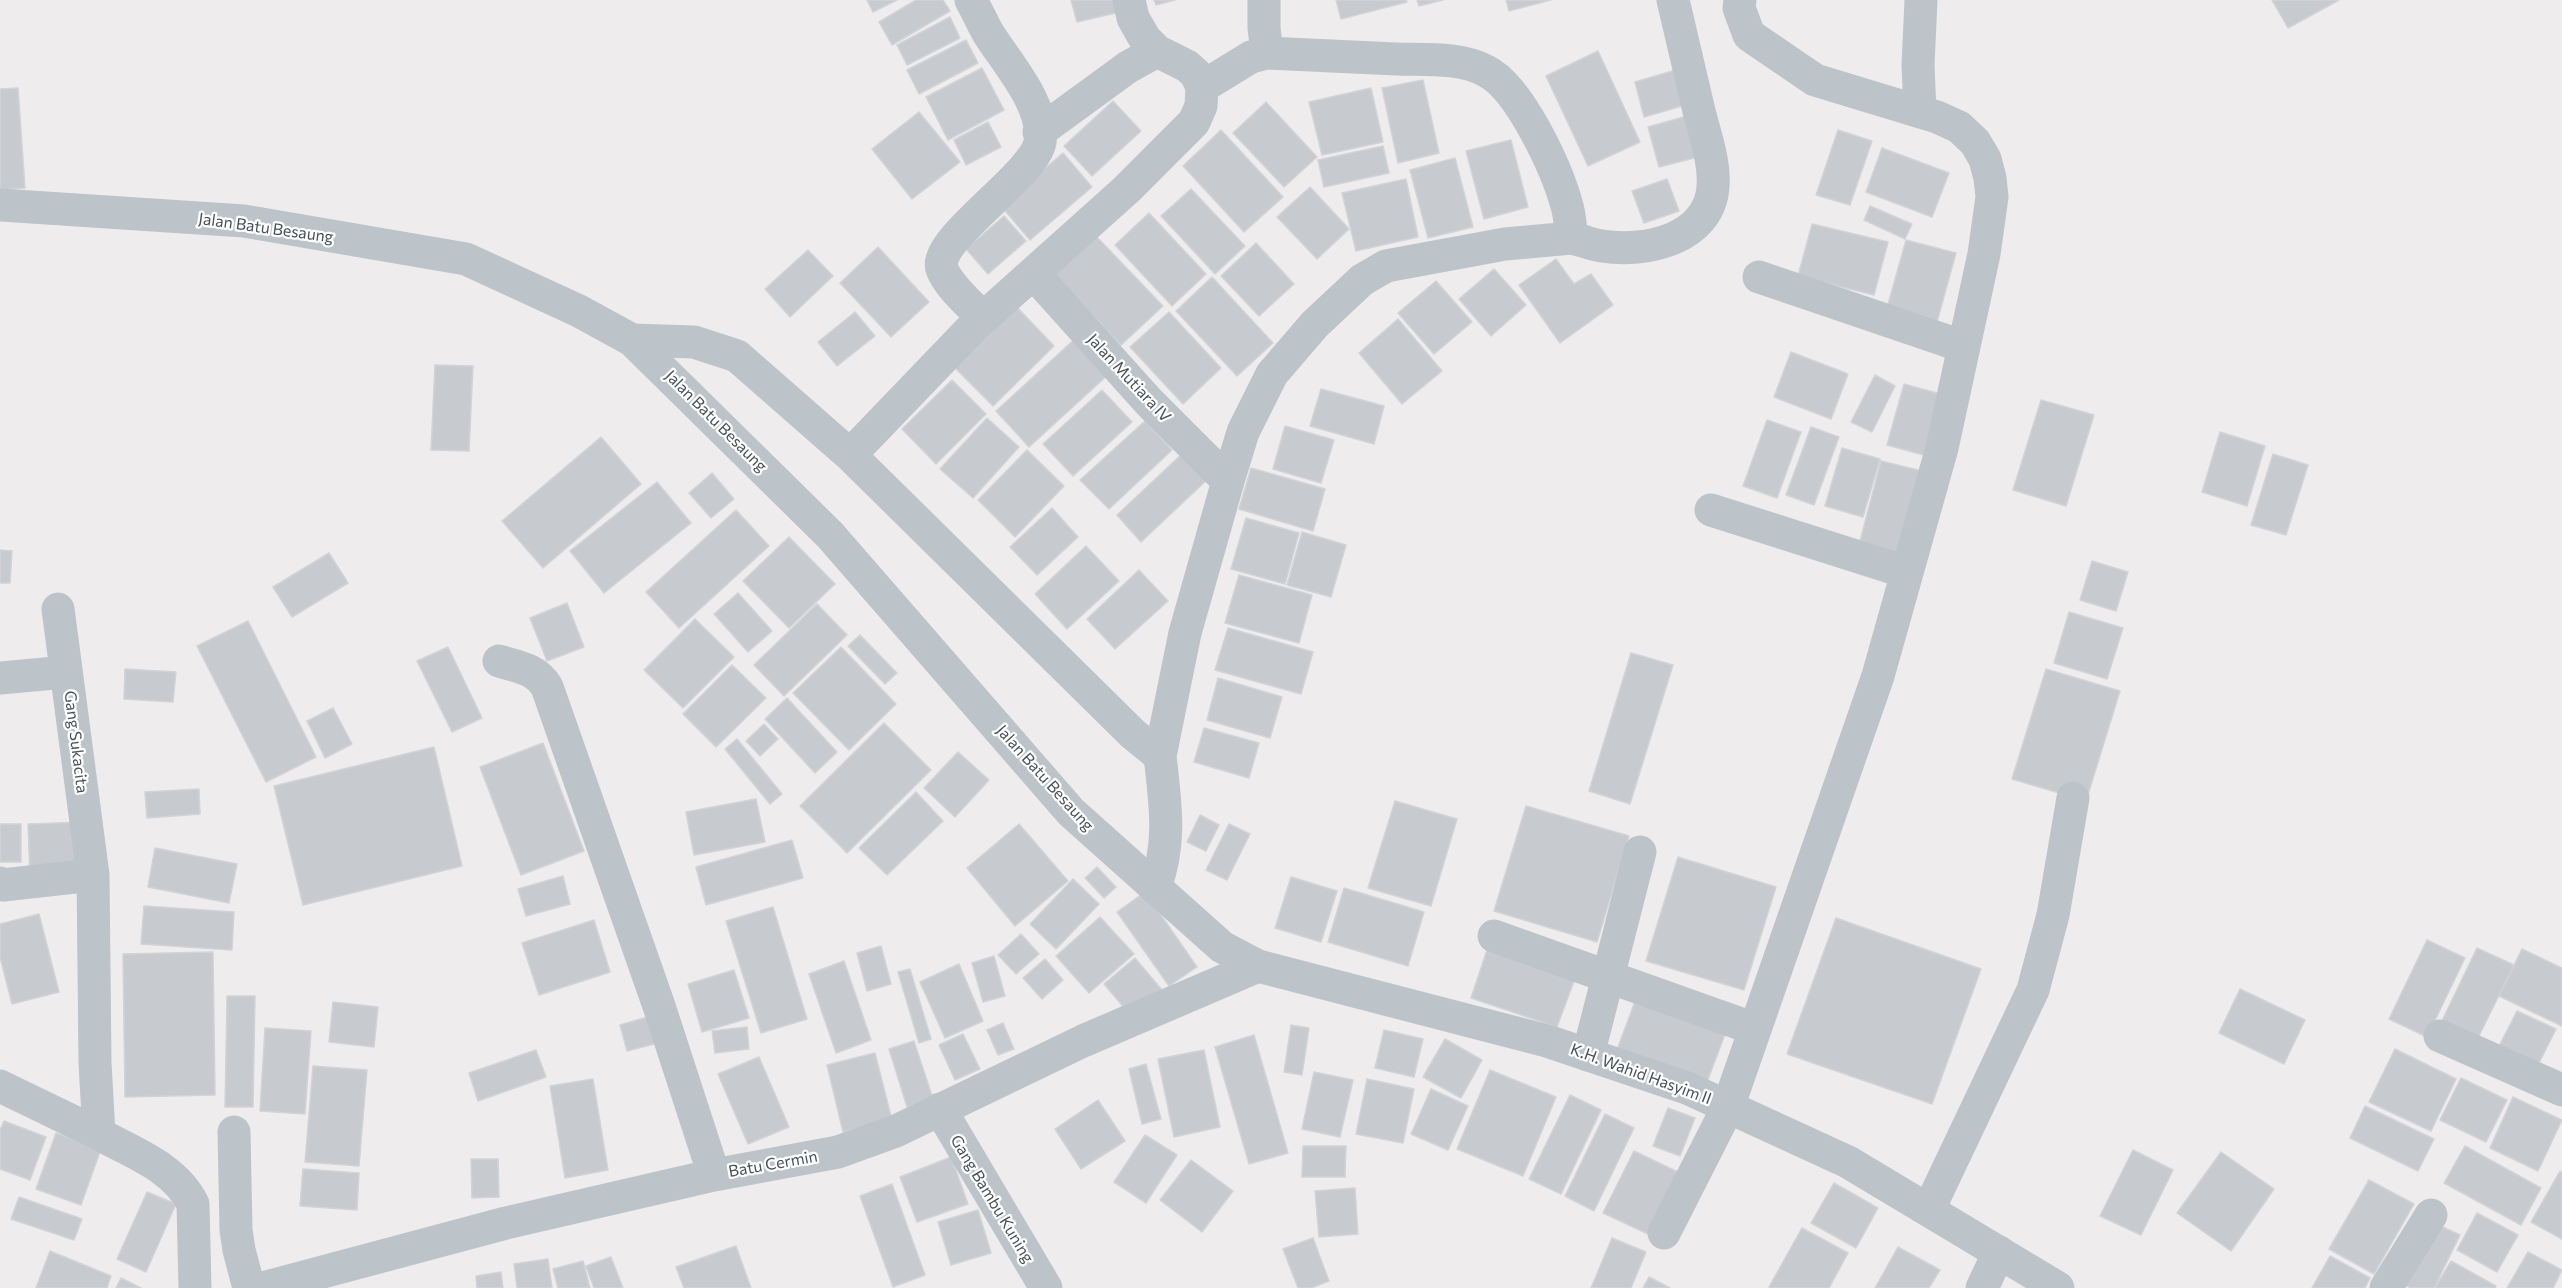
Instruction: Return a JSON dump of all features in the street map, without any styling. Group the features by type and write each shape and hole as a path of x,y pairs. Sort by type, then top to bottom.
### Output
{"street":[{"path":"971,0 988,32 1022,84 1038,119 1040,142 1037,151 949,246 940,261 942,271 983,318"},
{"path":"850,455 906,394 983,318 1126,190 1194,122 1201,106 1202,87 1196,74 1187,66 1157,51 1138,27 1129,0"},
{"path":"1264,0 1267,52"},
{"path":"1155,887 1167,843 1160,756 1185,633 1243,432 1272,374 1315,324 1362,280 1386,266 1505,244 1572,237 1612,246 1632,247 1669,241 1690,231 1705,214 1713,188 1711,157 1673,0"},
{"path":"1664,1233 1728,1107 1878,676 1941,448 1984,254 1992,197 1985,159 1975,142 1959,127 1920,112 1815,80 1749,35 1739,8 1740,0"},
{"path":"1920,112 1918,65 1921,0"},
{"path":"1039,132 1128,67 1157,51"},
{"path":"1202,87 1251,57 1267,52 1433,60 1469,64 1487,71 1503,83 1517,99 1551,163 1567,207 1572,237"},
{"name":"Jalan Batu Besaung","path":"0,205 244,221 466,259 579,311 632,339 831,535 1071,812 1222,947 1258,966"},
{"name":"Jalan Mutiara IV","path":"1034,274 1149,402 1228,481"},
{"path":"1759,277 1962,346"},
{"path":"632,339 694,342 737,356 850,455 1134,734 1160,756"},
{"path":"1711,510 1906,572"},
{"name":"Gang Sukacita","path":"58,609 93,875 95,1063 99,1134"},
{"path":"499,661 532,671 541,677 547,687 659,1006 714,1175"},
{"path":"0,678 66,672"},
{"path":"1929,1209 2033,990 2053,915 2073,798"},
{"path":"1588,1054 1606,976 1640,852"},
{"path":"0,883 3,885 93,875"},
{"path":"1494,936 1755,1029"},
{"name":"Batu Cermin","path":"263,1288 506,1223 714,1175 838,1152 896,1131 1149,1011 1258,966"},
{"name":"K.H. Wahid Hasyim II","path":"1258,966 1547,1041 1687,1088 1848,1162 2058,1288"},
{"path":"2440,1036 2562,1090"},
{"path":"0,1086 99,1134 166,1171 188,1192 193,1204 195,1288"},
{"name":"Gang Bambu Kuning","path":"940,1109 1046,1288"},
{"path":"234,1132 236,1230 249,1288"},
{"path":"2386,1288 2431,1215"},
{"path":"1982,1288 1999,1252"}],"building":[{"path":"867,0 897,0 873,12"},
{"path":"916,0 943,0 950,11 892,45 879,22"},
{"path":"1071,0 1121,0 1124,11 1077,22"},
{"path":"1154,0 1175,0 1156,5"},
{"path":"1336,0 1406,0 1407,2 1341,19"},
{"path":"1417,0 1443,0 1419,6"},
{"path":"1506,0 1551,0 1509,11"},
{"path":"2272,0 2339,0 2288,28"},
{"path":"950,17 960,38 907,65 897,45"},
{"path":"966,40 978,63 919,94 907,70"},
{"path":"1598,51 1640,142 1588,166 1546,76"},
{"path":"982,68 1004,110 948,140 926,97"},
{"path":"1679,69 1689,104 1644,117 1635,82"},
{"path":"1423,80 1439,153 1398,163 1382,88"},
{"path":"18,88 25,188 0,190 0,89"},
{"path":"1371,88 1383,142 1322,155 1309,102"},
{"path":"1113,101 1141,131 1092,176 1064,146"},
{"path":"1266,102 1317,157 1284,187 1233,133"},
{"path":"919,112 960,162 912,199 872,149"},
{"path":"1687,116 1698,157 1659,167 1648,127"},
{"path":"988,122 1001,147 966,165 954,140"},
{"path":"1221,130 1283,197 1244,232 1183,166"},
{"path":"1838,130 1872,141 1850,205 1816,195"},
{"path":"1511,140 1528,207 1484,219 1466,151"},
{"path":"1383,146 1389,173 1324,187 1318,160"},
{"path":"1882,148 1949,173 1932,217 1866,192"},
{"path":"1063,153 1092,187 1030,240 1001,206"},
{"path":"1455,158 1473,227 1428,238 1410,170"},
{"path":"1406,179 1418,237 1356,251 1342,193"},
{"path":"1667,179 1679,211 1644,223 1632,191"},
{"path":"1310,187 1349,229 1317,259 1277,217"},
{"path":"1191,189 1245,246 1215,274 1161,216"},
{"path":"1870,206 1912,224 1905,239 1864,220"},
{"path":"1149,213 1206,274 1172,306 1115,245"},
{"path":"1004,216 1026,241 988,274 966,249"},
{"path":"1812,224 1888,242 1874,295 1798,276"},
{"path":"1094,234 1163,306 1121,345 1052,273"},
{"path":"1906,240 1956,253 1937,322 1887,308"},
{"path":"1256,243 1294,284 1259,316 1221,276"},
{"path":"878,247 929,302 891,337 840,283"},
{"path":"808,250 833,276 790,317 765,289"},
{"path":"1556,259 1574,284 1591,274 1613,305 1560,343 1519,285"},
{"path":"1494,269 1526,305 1491,336 1459,299"},
{"path":"1212,277 1273,343 1237,376 1176,311"},
{"path":"1436,281 1472,322 1434,354 1398,313"},
{"path":"1012,302 1054,346 993,406 950,363"},
{"path":"855,312 875,336 837,366 818,342"},
{"path":"1169,312 1221,368 1183,404 1130,347"},
{"path":"1398,319 1442,371 1402,404 1359,353"},
{"path":"1078,336 1111,372 1029,447 996,411"},
{"path":"1791,352 1848,374 1831,419 1774,397"},
{"path":"435,365 473,366 469,451 431,450"},
{"path":"1875,375 1895,386 1872,432 1851,422"},
{"path":"952,380 986,414 936,464 902,429"},
{"path":"1904,384 1944,395 1927,456 1887,445"},
{"path":"1321,389 1384,406 1374,444 1310,426"},
{"path":"1102,390 1132,422 1073,476 1043,444"},
{"path":"2041,400 2094,415 2066,506 2013,490"},
{"path":"987,418 1019,447 973,498 940,469"},
{"path":"1767,420 1801,432 1777,498 1743,486"},
{"path":"1145,421 1172,450 1109,509 1080,480"},
{"path":"1285,426 1334,440 1321,483 1273,469"},
{"path":"1811,427 1839,437 1814,505 1786,495"},
{"path":"2220,432 2265,446 2247,506 2202,492"},
{"path":"601,437 641,484 543,568 502,521"},
{"path":"1842,448 1880,459 1863,517 1825,506"},
{"path":"1027,450 1064,486 1015,537 978,500"},
{"path":"1184,452 1209,478 1141,542 1117,515"},
{"path":"2273,454 2308,465 2286,535 2251,525"},
{"path":"1881,461 1930,473 1909,558 1859,545"},
{"path":"1251,468 1325,489 1313,531 1239,509"},
{"path":"712,473 734,499 711,518 689,493"},
{"path":"657,482 691,523 604,593 570,551"},
{"path":"1052,508 1078,537 1037,575 1010,547"},
{"path":"736,510 769,546 679,628 646,592"},
{"path":"1246,518 1299,533 1285,584 1231,569"},
{"path":"1302,532 1346,545 1331,597 1287,585"},
{"path":"789,537 835,584 789,628 743,581"},
{"path":"1086,546 1119,581 1067,629 1035,594"},
{"path":"0,550 12,551 10,583 0,583"},
{"path":"329,553 348,583 292,617 273,587"},
{"path":"2092,561 2128,572 2116,611 2080,600"},
{"path":"1139,570 1168,601 1115,649 1087,619"},
{"path":"1239,575 1312,595 1299,643 1225,623"},
{"path":"738,593 772,631 748,652 714,614"},
{"path":"567,603 584,647 547,661 530,618"},
{"path":"817,604 847,635 784,696 754,665"},
{"path":"2069,612 2123,628 2107,679 2054,663"},
{"path":"695,619 734,657 683,708 644,670"},
{"path":"248,621 316,757 266,782 197,646"},
{"path":"1228,628 1313,652 1301,694 1215,670"},
{"path":"860,635 897,673 885,684 848,646"},
{"path":"448,647 482,718 452,732 417,661"},
{"path":"841,647 896,704 849,750 793,693"},
{"path":"1631,653 1673,665 1630,804 1589,791"},
{"path":"732,665 766,698 716,747 683,714"},
{"path":"125,669 176,672 173,702 124,699"},
{"path":"2046,669 2120,691 2086,801 2012,779"},
{"path":"1218,678 1282,697 1270,738 1207,720"},
{"path":"787,698 837,752 815,773 765,719"},
{"path":"333,708 352,744 325,758 307,721"},
{"path":"884,723 931,770 847,853 800,806"},
{"path":"764,724 778,739 760,756 746,741"},
{"path":"1204,728 1259,743 1249,778 1194,762"},
{"path":"737,739 782,794 770,804 725,749"},
{"path":"543,743 584,851 521,875 480,767"},
{"path":"434,747 462,866 303,905 274,786"},
{"path":"958,752 989,780 955,817 924,788"},
{"path":"199,789 200,814 147,818 145,792"},
{"path":"916,792 943,821 887,875 859,848"},
{"path":"756,799 765,842 694,855 686,812"},
{"path":"1395,801 1457,819 1431,906 1368,888"},
{"path":"1526,806 1629,836 1597,942 1494,911"},
{"path":"1200,815 1219,825 1206,851 1187,842"},
{"path":"86,822 87,875 30,877 28,824"},
{"path":"0,824 21,824 21,862 0,862"},
{"path":"1019,824 1068,881 1015,926 967,868"},
{"path":"1229,824 1250,834 1227,880 1206,870"},
{"path":"792,840 803,878 706,905 696,867"},
{"path":"155,848 237,864 229,903 148,887"},
{"path":"1678,857 1776,887 1744,990 1646,961"},
{"path":"1097,867 1116,887 1104,898 1085,878"},
{"path":"563,876 570,904 526,916 518,889"},
{"path":"1291,877 1337,891 1321,942 1275,928"},
{"path":"1073,879 1099,904 1056,949 1030,924"},
{"path":"1344,888 1424,912 1408,966 1328,942"},
{"path":"1145,892 1197,967 1169,986 1117,912"},
{"path":"144,906 234,912 232,950 141,944"},
{"path":"773,907 807,1019 761,1033 726,921"},
{"path":"39,914 59,992 12,1004 0,957 0,924"},
{"path":"1100,917 1134,954 1089,993 1056,956"},
{"path":"1836,918 1981,969 1932,1104 1787,1054"},
{"path":"594,920 610,972 539,995 522,943"},
{"path":"1021,934 1039,954 1016,974 998,955"},
{"path":"2427,940 2465,958 2427,1037 2389,1019"},
{"path":"1489,944 1577,973 1557,1027 1471,998"},
{"path":"881,946 891,984 867,991 857,953"},
{"path":"2477,948 2514,965 2474,1046 2438,1029"},
{"path":"2522,949 2562,968 2562,1026 2499,996"},
{"path":"213,952 215,1095 125,1097 123,954"},
{"path":"994,956 1005,996 983,1002 972,963"},
{"path":"1135,958 1162,990 1131,1016 1104,984"},
{"path":"1045,959 1063,980 1042,999 1023,978"},
{"path":"844,961 871,1040 836,1053 809,974"},
{"path":"959,964 983,1021 945,1038 920,982"},
{"path":"910,969 931,1039 919,1043 898,972"},
{"path":"734,970 749,1018 702,1032 688,984"},
{"path":"2240,989 2305,1020 2284,1064 2219,1033"},
{"path":"227,996 255,996 253,1107 225,1107"},
{"path":"1637,996 1727,1029 1707,1082 1617,1050"},
{"path":"333,1002 378,1007 374,1047 329,1042"},
{"path":"2517,1011 2556,1029 2534,1073 2495,1054"},
{"path":"651,1016 658,1043 627,1051 620,1025"},
{"path":"1003,1023 1014,1049 998,1055 987,1030"},
{"path":"1291,1025 1309,1028 1302,1075 1284,1072"},
{"path":"747,1027 749,1049 715,1053 712,1031"},
{"path":"265,1028 311,1031 305,1114 260,1111"},
{"path":"1384,1030 1423,1039 1414,1077 1375,1068"},
{"path":"963,1034 980,1069 955,1080 939,1045"},
{"path":"1254,1035 1288,1153 1249,1164 1215,1047"},
{"path":"1445,1039 1482,1060 1461,1098 1423,1077"},
{"path":"914,1041 933,1099 907,1107 889,1049"},
{"path":"2395,1049 2456,1079 2431,1131 2369,1102"},
{"path":"536,1050 546,1077 478,1101 469,1073"},
{"path":"1204,1050 1220,1127 1174,1137 1158,1059"},
{"path":"875,1053 892,1120 843,1132 827,1065"},
{"path":"759,1057 789,1127 748,1144 718,1074"},
{"path":"1146,1064 1161,1119 1142,1124 1129,1069"},
{"path":"313,1066 367,1070 359,1166 305,1162"},
{"path":"1490,1070 1556,1097 1523,1176 1457,1149"},
{"path":"1314,1072 1353,1080 1340,1137 1302,1129"},
{"path":"2461,1078 2507,1100 2486,1142 2440,1120"},
{"path":"593,1079 608,1170 565,1178 550,1086"},
{"path":"1367,1079 1414,1089 1403,1143 1356,1134"},
{"path":"1431,1089 1468,1106 1448,1150 1411,1134"},
{"path":"1570,1095 1601,1110 1561,1194 1529,1179"},
{"path":"2513,1097 2562,1120 2538,1171 2490,1148"},
{"path":"1098,1100 1125,1141 1081,1169 1055,1129"},
{"path":"2365,1106 2434,1139 2418,1171 2350,1138"},
{"path":"1668,1108 1695,1118 1680,1156 1653,1146"},
{"path":"1605,1114 1634,1128 1594,1211 1565,1196"},
{"path":"4,1121 46,1137 30,1180 0,1169 0,1130"},
{"path":"56,1133 101,1149 81,1205 36,1189"},
{"path":"1145,1135 1177,1155 1146,1203 1114,1182"},
{"path":"1303,1146 1346,1146 1345,1177 1302,1177"},
{"path":"2465,1146 2541,1188 2521,1225 2444,1183"},
{"path":"2133,1150 2173,1170 2141,1235 2100,1216"},
{"path":"1634,1151 1678,1172 1648,1234 1603,1213"},
{"path":"2221,1152 2274,1189 2231,1251 2177,1213"},
{"path":"951,1157 968,1204 917,1222 900,1177"},
{"path":"471,1159 498,1159 499,1197 472,1198"},
{"path":"1191,1160 1233,1191 1202,1232 1160,1200"},
{"path":"303,1169 359,1173 357,1210 300,1206"},
{"path":"2560,1171 2562,1173 2562,1239 2531,1222"},
{"path":"2369,1180 2414,1204 2374,1274 2329,1249"},
{"path":"1834,1183 1878,1208 1856,1248 1811,1223"},
{"path":"892,1184 925,1275 893,1287 860,1196"},
{"path":"1355,1188 1358,1234 1319,1237 1315,1191"},
{"path":"147,1192 176,1204 146,1272 117,1259"},
{"path":"19,1197 82,1219 74,1240 11,1219"},
{"path":"978,1210 991,1253 951,1265 938,1222"},
{"path":"2477,1213 2518,1235 2497,1272 2457,1250"},
{"path":"2430,1221 2460,1235 2434,1288 2411,1288 2400,1283"},
{"path":"1802,1228 1848,1253 1829,1288 1769,1287"},
{"path":"1313,1238 1329,1281 1311,1288 1298,1288 1283,1249"},
{"path":"1612,1238 1646,1252 1631,1288 1591,1288"},
{"path":"736,1246 751,1288 684,1288 676,1267"},
{"path":"1898,1247 1940,1270 1929,1288 1875,1288"},
{"path":"50,1251 111,1276 107,1288 36,1288"},
{"path":"2528,1252 2562,1270 2553,1288 2507,1288"},
{"path":"2330,1256 2370,1278 2365,1288 2312,1288"},
{"path":"611,1257 623,1288 594,1288 586,1266"},
{"path":"548,1259 552,1288 517,1288 514,1264"},
{"path":"583,1261 590,1288 558,1288 553,1269"},
{"path":"2451,1261 2496,1286 2495,1288 2435,1288"},
{"path":"501,1272 503,1288 477,1288 476,1276"},
{"path":"1649,1277 1670,1288 1643,1288"},
{"path":"121,1278 141,1288 116,1288"}]}
